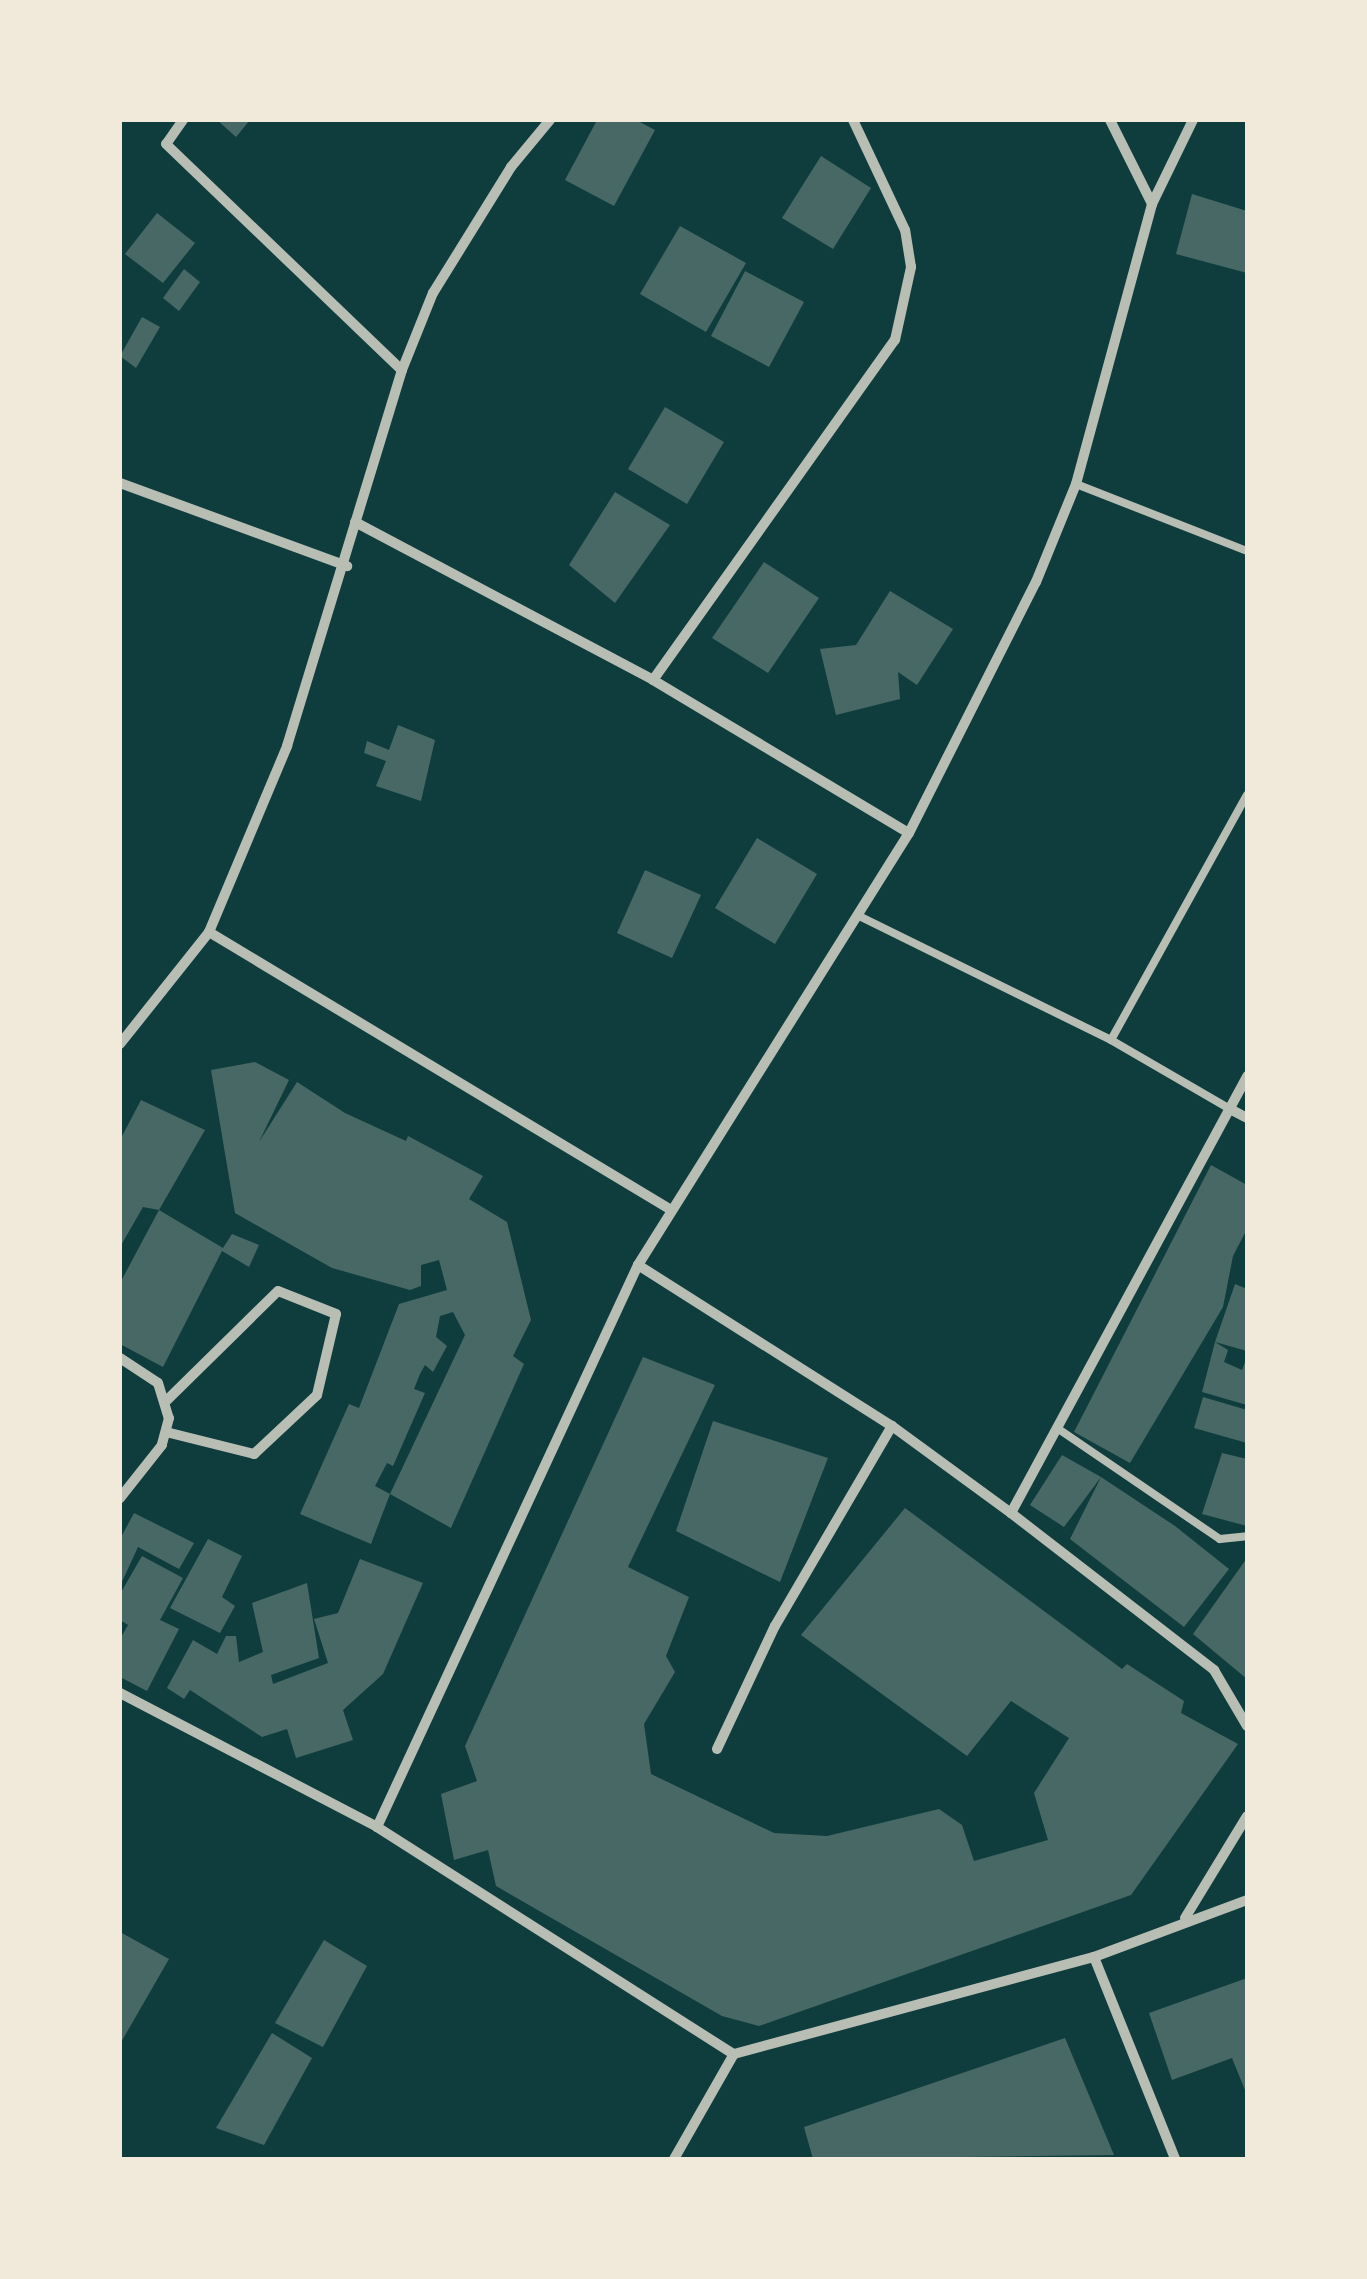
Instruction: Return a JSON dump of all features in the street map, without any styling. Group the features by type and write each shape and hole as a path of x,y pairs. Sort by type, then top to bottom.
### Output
{"street":[{"path":"183,120 166,144 402,370"},
{"path":"120,1044 209,932 286,746 346,566 355,522 402,370 434,293 511,167 550,120"},
{"path":"653,680 894,340 911,267 905,230 853,120"},
{"path":"1110,120 1152,204"},
{"path":"377,1827 638,1264 668,1208 909,833 1036,582 1076,484 1152,204 1192,120"},
{"path":"120,483 346,566"},
{"path":"355,522 653,680 909,833"},
{"path":"209,932 668,1208"},
{"path":"1010,1513 1247,1076"},
{"path":"1230,1109 1247,1118"},
{"path":"638,1264 892,1426 1010,1513 1214,1670 1247,1726"},
{"path":"166,1432 254,1454 318,1395 336,1314 278,1291 167,1400"},
{"path":"120,1358 158,1384 167,1400 166,1432 120,1498"},
{"path":"717,1749 775,1626 892,1426"},
{"path":"120,1693 377,1827 734,2054"},
{"path":"1185,1919 1247,1816"},
{"path":"674,2159 734,2054 1094,1957 1185,1919 1247,1900"},
{"path":"1094,1957 1175,2159"}],"lane":[{"path":"1076,484 1247,551"},
{"path":"1111,1040 1247,795"},
{"path":"857,915 1111,1040 1230,1109"},
{"path":"1057,1428 1220,1539 1247,1536"}],"building":[{"path":"217,120 250,120 236,137"},
{"path":"597,120 636,120 655,130 614,206 565,180"},
{"path":"821,156 871,188 833,249 782,218"},
{"path":"1192,194 1247,211 1247,273 1176,254"},
{"path":"157,213 195,243 163,283 125,254"},
{"path":"680,226 746,263 706,332 640,294"},
{"path":"184,269 200,282 179,311 163,298"},
{"path":"745,271 804,302 769,367 711,336"},
{"path":"142,317 160,327 136,368 120,356"},
{"path":"665,407 724,442 687,504 628,469"},
{"path":"615,492 670,525 615,603 569,565"},
{"path":"764,562 819,598 768,673 712,638"},
{"path":"890,591 953,629 917,685 898,672 900,699 836,715 820,649 856,645"},
{"path":"398,725 435,740 421,801 376,786 386,761 364,753 367,741 389,750"},
{"path":"757,838 817,874 775,944 715,908"},
{"path":"645,870 701,895 672,958 617,933"},
{"path":"255,1062 289,1080 259,1142 297,1082 345,1113 406,1141 408,1136 483,1176 469,1199 507,1222 531,1320 513,1356 524,1364 451,1528 390,1494 371,1544 300,1514 349,1404 359,1408 399,1304 447,1290 439,1260 421,1265 421,1286 410,1290 332,1268 235,1213 211,1070","holes":["453,1312 465,1335 390,1494 375,1486 387,1463 393,1466 425,1393 414,1389 420,1374 425,1365 433,1372 447,1346 436,1337 440,1316"]},
{"path":"141,1100 205,1130 159,1210 143,1207 120,1247 120,1140"},
{"path":"1211,1165 1247,1185 1247,1229 1233,1256 1223,1307 1130,1463 1074,1432"},
{"path":"159,1210 223,1248 232,1234 259,1245 249,1267 222,1251 163,1367 120,1344 120,1283"},
{"path":"1235,1284 1247,1289 1247,1351 1215,1342"},
{"path":"1215,1342 1228,1350 1224,1362 1242,1370 1247,1357 1247,1405 1202,1392"},
{"path":"643,1357 715,1385 628,1567 689,1597 666,1656 675,1672 644,1724 651,1774 774,1833 827,1836 939,1809 962,1825 974,1861 1048,1840 1034,1793 1069,1738 1011,1701 967,1756 801,1635 905,1508 1122,1669 1127,1664 1184,1701 1181,1713 1238,1744 1131,1895 759,2026 722,2016 496,1886 488,1850 454,1860 441,1794 477,1781 465,1746"},
{"path":"1203,1397 1247,1410 1247,1443 1194,1428"},
{"path":"713,1421 828,1458 780,1582 676,1531"},
{"path":"1222,1453 1247,1459 1247,1526 1202,1514"},
{"path":"1062,1455 1101,1477 1064,1527 1030,1505"},
{"path":"1101,1477 1175,1526 1229,1569 1184,1627 1070,1539"},
{"path":"134,1513 194,1543 179,1569 138,1547 120,1586 120,1539"},
{"path":"208,1539 242,1556 222,1597 235,1606 220,1633 170,1608"},
{"path":"142,1556 183,1578 160,1620 179,1629 147,1691 120,1677 120,1639 128,1625 120,1620 120,1594"},
{"path":"1247,1558 1247,1679 1193,1634"},
{"path":"360,1559 423,1583 383,1674 343,1710 353,1740 296,1758 287,1729 262,1737 190,1690 184,1699 167,1688 193,1640 217,1654 226,1636 236,1636 239,1662 263,1652 252,1603 307,1583 319,1658 271,1675 273,1684 328,1663 314,1619 338,1613"},
{"path":"120,1932 169,1959 120,2044"},
{"path":"324,1940 367,1966 323,2047 275,2023"},
{"path":"1247,1978 1247,2095 1232,2058 1172,2080 1149,2013"},
{"path":"272,2033 312,2058 264,2145 216,2128"},
{"path":"1065,2038 1114,2155 813,2159 804,2127"}]}
